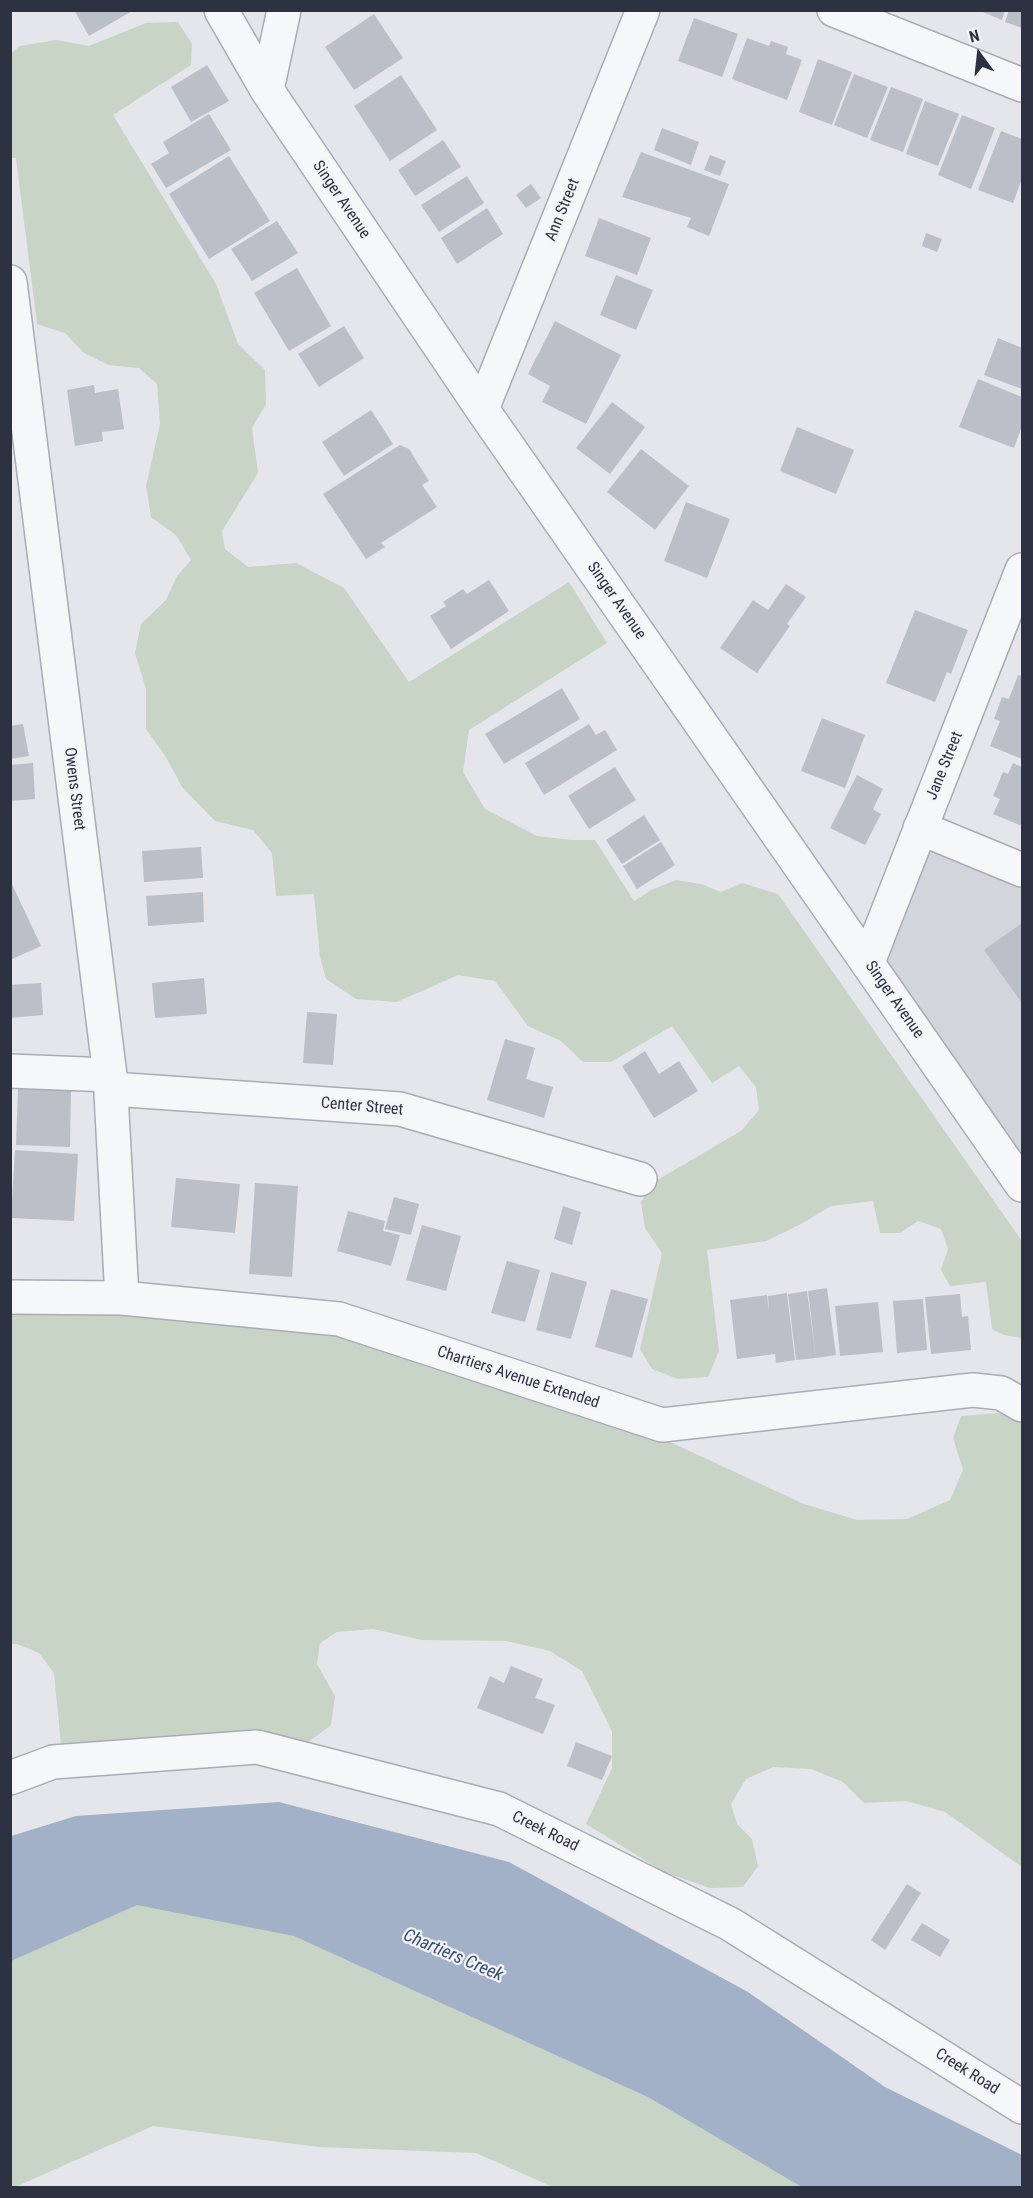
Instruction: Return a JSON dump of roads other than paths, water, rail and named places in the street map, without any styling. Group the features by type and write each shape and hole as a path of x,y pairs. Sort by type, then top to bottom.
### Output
{"street":[{"name":"Singer Avenue","path":"222,10 267,90 482,409 1023,1185"},
{"path":"267,90 284,10"},
{"name":"Ann Street","path":"482,409 643,10"},
{"path":"834,10 1023,85"},
{"name":"Owens Street","path":"10,282 111,1082 122,1298"},
{"name":"Jane Street","path":"868,962 920,828 1019,591"},
{"path":"920,828 1023,870"},
{"name":"Center Street","path":"10,1071 400,1109 640,1179"},
{"name":"Chartiers Avenue Extended","path":"10,1297 122,1298 339,1319 662,1425 973,1390 1001,1393 1023,1405"},
{"name":"Creek Road","path":"10,1778 52,1762 258,1747 499,1809 730,1924 1023,2107"}],"water":[{"name":"Chartiers Creek","path":"279,1802 509,1862 748,1992 885,2087 1022,2155 1022,2187 802,2187 648,2097 294,1936 137,1905 11,1961 11,1836 76,1816"}]}
